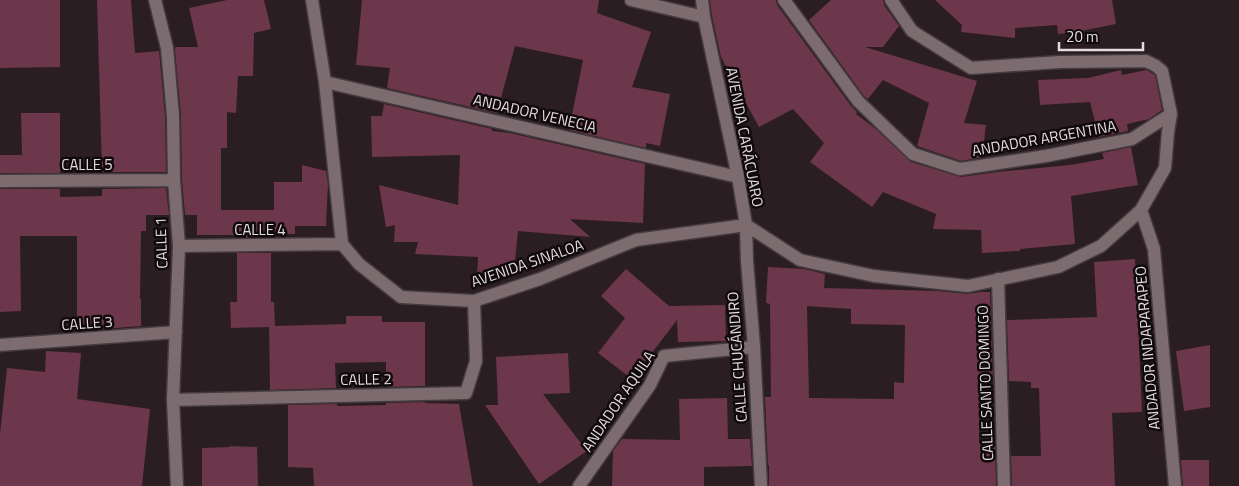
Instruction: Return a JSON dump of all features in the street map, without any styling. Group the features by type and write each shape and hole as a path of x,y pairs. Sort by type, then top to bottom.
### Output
{"street":[{"name":"CALLE 1","path":"155,0 167,48 173,116 174,180 179,246 173,400 177,486"},
{"path":"312,0 325,82 342,244"},
{"path":"632,0 704,17"},
{"name":"AVENIDA CARÁCUARO","path":"702,0 746,225 800,260 874,276 968,286 1058,267 1101,246 1141,210 1165,168 1171,114"},
{"name":"ANDADOR ARGENTINA","path":"784,0 858,101 913,154 960,169 1046,156 1132,139 1171,114"},
{"path":"891,0 912,31 971,68 1060,62 1146,61 1162,71 1171,114"},
{"name":"ANDADOR VENECIA","path":"325,82 738,177"},
{"name":"CALLE 5","path":"0,181 174,180"},
{"name":"ANDADOR INDAPARAPEO","path":"1141,210 1154,249 1175,486"},
{"name":"AVENIDA SINALOA","path":"342,244 359,264 401,297 474,301 540,279 636,240 746,225"},
{"name":"CALLE CHUCÁNDIRO","path":"746,225 761,486"},
{"name":"CALLE 4","path":"179,246 342,244"},
{"name":"CALLE SANTO DOMINGO","path":"998,279 1004,486"},
{"name":"CALLE 2","path":"173,400 466,393 476,361 474,301"},
{"name":"CALLE 3","path":"0,346 176,332"},
{"name":"ANDADOR AQUILA","path":"579,486 650,385 664,356 754,347"}],"building":[{"path":"0,0 60,0 60,67 0,68"},
{"path":"97,0 131,0 135,53 159,51 165,116 166,172 102,172"},
{"path":"227,0 264,0 271,29 254,33 253,76 238,76 236,113 227,112 227,148 221,148 221,210 274,210 274,182 302,182 302,165 326,171 328,184 326,226 295,226 295,234 271,234 271,237 197,235 197,215 185,215 182,180 181,115 175,50 176,47 198,47 189,8"},
{"path":"362,0 599,0 597,13 651,32 632,87 670,94 660,146 646,143 646,148 569,130 583,60 515,46 497,113 387,88 390,68 356,65"},
{"path":"710,0 776,0 777,5 857,112 856,114 876,129 911,162 961,177 1070,165 1104,159 1102,153 1131,147 1138,185 1071,196 1075,244 1020,249 1020,251 982,253 981,230 933,229 936,214 883,192 872,207 810,162 824,143 793,109 759,127 721,57"},
{"path":"831,0 883,0 884,5 899,26 883,47 865,47 977,81 964,123 986,125 982,157 961,161 917,146 929,103 883,80 868,99 864,96 809,20"},
{"path":"935,0 1112,0 1116,24 1058,34 1057,25 1015,28 1015,38 961,32 962,25"},
{"path":"1121,70 1122,75 1146,70 1155,75 1162,110 1149,119 1127,124 1128,131 1099,137 1090,102 1040,105 1038,80 1088,78"},
{"path":"384,104 492,129 492,131 510,133 645,164 643,223 570,219 590,237 518,231 514,270 477,278 478,257 415,254 418,242 394,242 395,225 386,227 379,185 458,205 460,155 372,157 371,116 382,116"},
{"path":"21,113 60,113 60,173 0,173 0,155 22,155"},
{"path":"166,188 169,215 146,215 146,231 141,231 141,326 77,331 77,236 20,236 21,311 0,312 0,189 60,189 60,197 102,196 102,189"},
{"path":"237,253 271,253 271,302 274,302 275,326 346,324 346,316 382,316 382,322 425,322 425,386 386,387 386,362 335,363 336,388 270,390 269,327 231,328 230,302 237,302"},
{"path":"1135,259 1142,412 1112,413 1115,486 1012,486 1011,456 1041,456 1039,388 1031,388 1031,382 1009,381 1007,320 1097,317 1094,262"},
{"path":"768,267 804,269 825,274 824,288 938,291 967,294 990,292 993,381 980,381 979,443 995,442 996,486 769,486 765,397 771,397 770,304 766,303","holes":["807,306 851,309 851,324 905,325 904,383 894,382 894,399 809,398"]},
{"path":"626,269 669,306 725,305 726,341 678,342 677,320 632,379 598,353 625,318 601,296"},
{"path":"1210,345 1210,407 1184,411 1176,351"},
{"path":"46,351 81,353 77,399 150,409 142,486 0,486 0,434 7,368 45,372"},
{"path":"568,353 570,393 543,394 587,451 539,484 485,405 498,405 496,357"},
{"path":"727,398 728,439 750,439 752,466 704,467 704,486 612,486 613,451 622,439 680,440 679,399"},
{"path":"425,402 459,404 473,486 314,486 313,468 288,467 288,405 386,405 386,403"},
{"path":"257,447 258,486 202,486 202,448"},
{"path":"1181,460 1209,460 1209,486 1183,486"}]}
